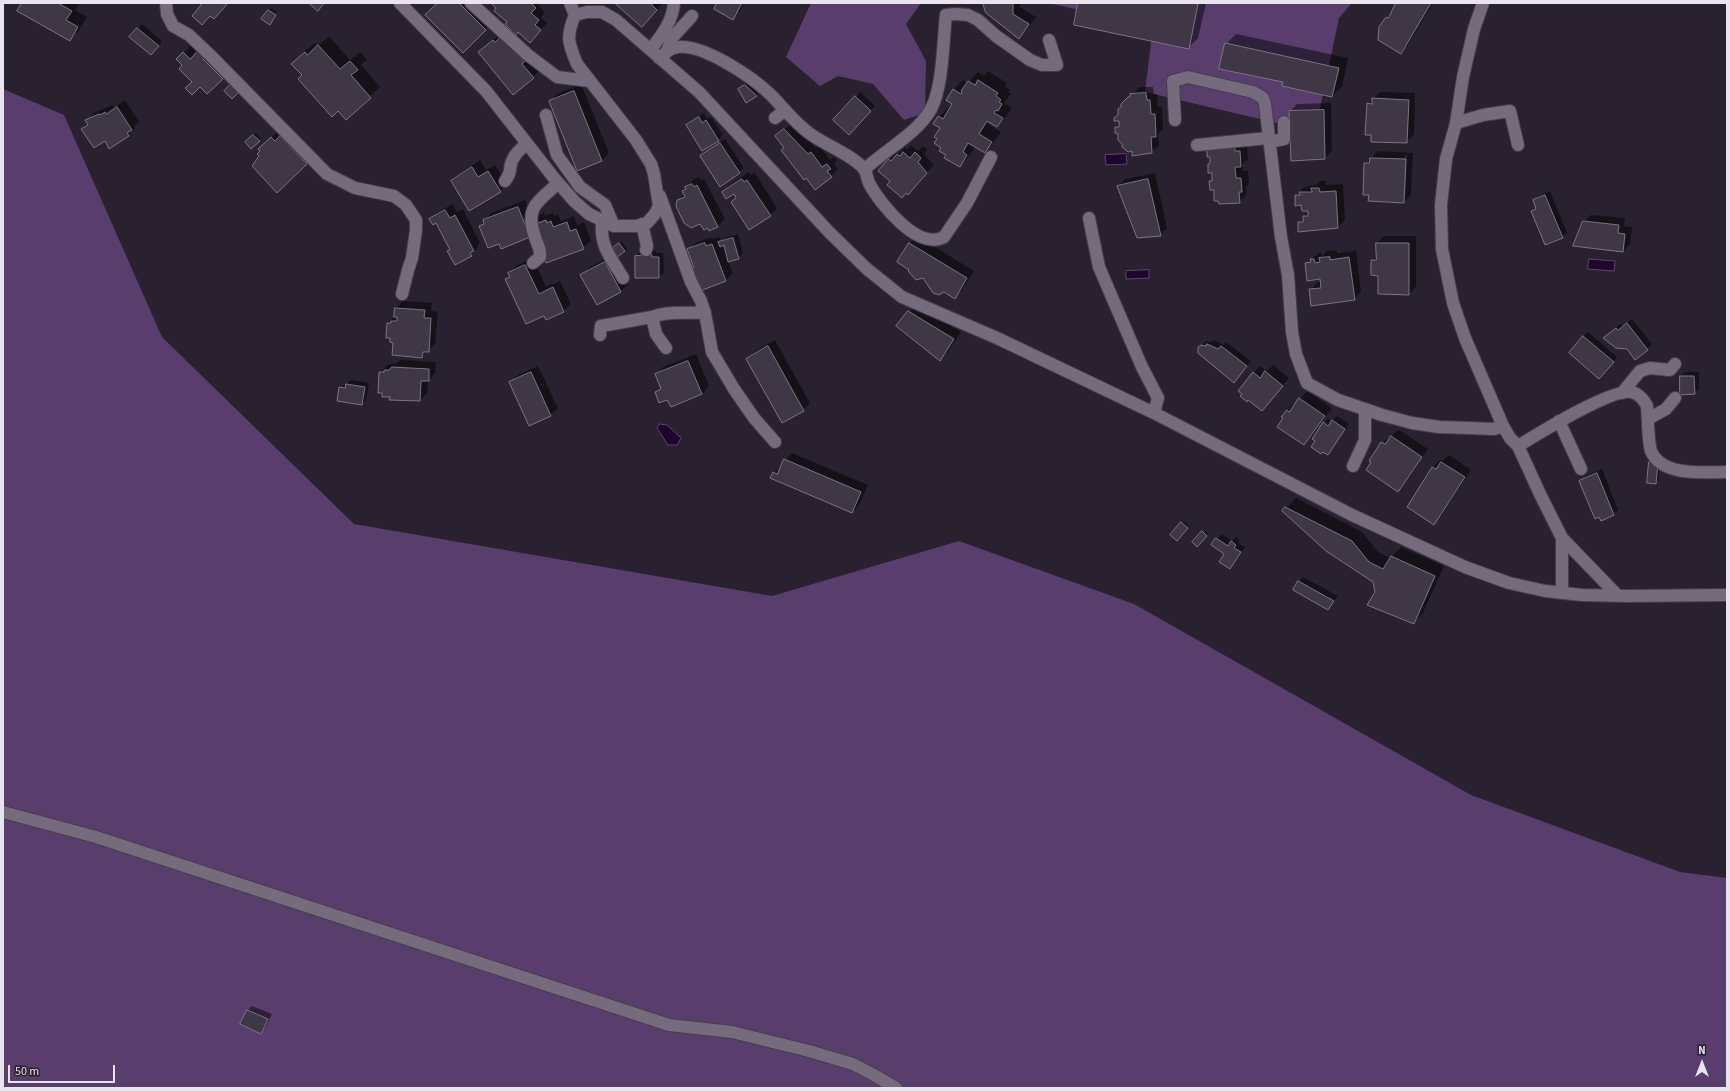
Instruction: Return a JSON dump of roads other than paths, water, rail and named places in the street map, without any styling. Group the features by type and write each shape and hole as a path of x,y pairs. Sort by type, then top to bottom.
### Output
{"street":[{"path":"166,3 167,14 173,26 189,35 210,55 327,174 355,188 394,196 406,205 416,220 416,230 412,258 402,294"},
{"path":"400,3 486,91 558,183 574,201 589,214 602,222 614,226 636,226 647,223 655,214 659,206 656,184"},
{"path":"471,3 528,55 557,77 590,81"},
{"path":"570,3 575,15 569,30 572,50 577,64 645,151 651,164 656,184 692,282 701,301 705,313 712,352 718,364 754,418 775,442"},
{"path":"1483,3 1474,29 1456,123 1446,159 1441,205 1442,249 1455,310 1465,338 1503,426 1510,438 1518,446 1562,538 1618,596"},
{"path":"651,49 663,33 676,5"},
{"path":"575,15 587,12 602,12 616,20 651,49 663,54 830,233 867,269 902,297 997,338 1154,413 1352,515 1465,567 1509,583 1582,595 1727,595"},
{"path":"865,169 900,142 930,110 939,89 946,15 968,15 978,20 996,36 1030,60 1042,64 1057,65 1049,40"},
{"path":"663,54 672,38 692,16"},
{"path":"663,54 675,47 688,48 704,52 722,60 754,80 809,133 847,156 865,169 870,183 892,214 912,232 922,238 932,241 944,237 950,230 967,203 991,157"},
{"path":"1175,120 1174,81 1188,77 1253,92 1262,98 1266,104 1268,140 1281,237 1288,275 1292,332 1301,368 1307,383 1338,400 1412,423 1439,427 1494,429 1503,426"},
{"path":"774,118 785,110"},
{"path":"1456,123 1510,111 1518,145"},
{"path":"546,115 557,154 580,187 605,205 614,226"},
{"path":"1197,145 1284,139 1284,122"},
{"path":"505,181 511,173 512,161 519,150 527,144"},
{"path":"533,263 540,257 541,251 532,227 530,216 535,204 558,183"},
{"path":"1089,218 1099,267 1142,367 1158,398 1154,413"},
{"path":"602,222 601,235 607,255 623,278"},
{"path":"642,224 647,246 646,250"},
{"path":"600,335 601,326 652,317 659,314 705,313"},
{"path":"652,317 656,334 666,348"},
{"path":"1622,393 1640,371 1650,368 1670,370 1675,364"},
{"path":"1518,446 1559,421 1595,403 1622,393 1632,392 1644,400 1647,406 1651,451 1662,465 1674,470 1727,472"},
{"path":"1648,419 1666,409 1675,398"},
{"path":"1353,466 1365,440 1365,409"},
{"path":"1559,421 1581,469"},
{"path":"1562,538 1562,592"},
{"path":"3,812 104,840 669,1025 732,1032 809,1051 853,1064 896,1088"}]}
